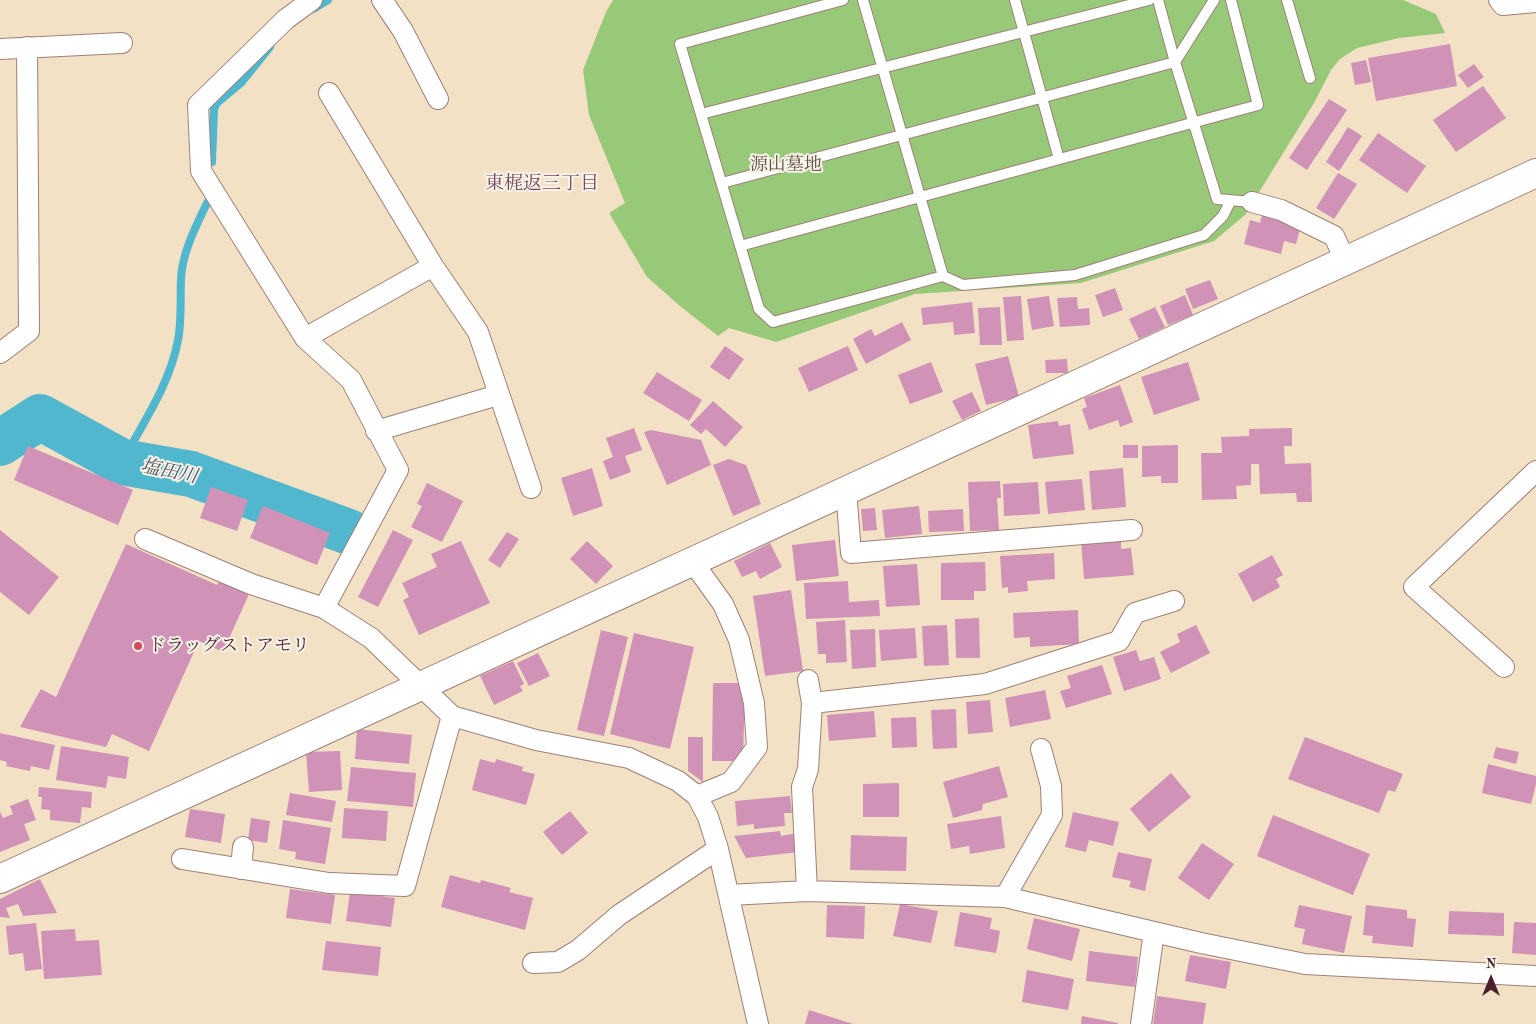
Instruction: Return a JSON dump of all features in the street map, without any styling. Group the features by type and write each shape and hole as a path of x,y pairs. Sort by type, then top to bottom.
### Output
{"street":[{"path":"312,0 286,19 198,105 201,171 305,338 351,380 398,470 324,608"},
{"path":"382,0 403,32 438,99"},
{"path":"1499,0 1503,5 1536,2"},
{"path":"0,49 122,43"},
{"path":"0,353 29,331 27,47"},
{"path":"329,93 433,266 478,332 498,396 531,488"},
{"path":"0,879 419,685 1346,262 1536,173"},
{"path":"1252,202 1281,210 1334,236 1346,262"},
{"path":"305,338 433,266"},
{"path":"376,431 498,396"},
{"path":"1504,667 1414,587 1536,471"},
{"path":"846,490 851,553 1132,530"},
{"path":"145,539 251,584 324,608 371,638 452,716 536,740 629,758 678,781 697,796 708,817 718,849 758,1024"},
{"path":"692,561 723,604 738,640 754,704 757,747 732,782 697,796"},
{"path":"812,703 985,684 1119,641 1135,613 1174,601"},
{"path":"807,891 802,787 808,769 812,703 808,680"},
{"path":"182,859 329,882 405,886 452,716"},
{"path":"1006,896 1052,816 1051,786 1041,749"},
{"path":"241,868 243,847"},
{"path":"533,963 558,962 578,950 619,915 718,849"},
{"path":"729,895 807,891 1006,896 1154,932 1305,964 1536,976"},
{"path":"1141,1024 1154,932"}],"lane":[{"path":"843,0 680,44 759,309 773,322 943,276 963,285 1076,274 1204,235 1223,216 1231,200"},
{"path":"863,0 943,276"},
{"path":"1015,0 1059,159"},
{"path":"701,114 1150,0"},
{"path":"1158,0 1217,199 1252,202"},
{"path":"722,183 1175,62 1214,0"},
{"path":"740,246 1258,105 1231,0"},
{"path":"1287,0 1310,78"}],"green space":[{"name":"源山墓地","path":"613,0 1403,0 1436,14 1445,33 1399,38 1357,48 1340,59 1331,70 1314,103 1245,215 1214,241 1081,283 915,294 776,342 729,328 718,336 647,277 609,213 625,203 589,115 583,70 606,12"}],"building":[{"path":"1450,44 1457,86 1376,101 1368,58"},
{"path":"1366,60 1371,82 1355,85 1351,63"},
{"path":"1474,64 1484,77 1468,88 1458,75"},
{"path":"1483,86 1506,118 1456,152 1433,120"},
{"path":"1329,99 1347,110 1307,170 1289,158"},
{"path":"1348,127 1362,136 1339,171 1326,162"},
{"path":"1378,133 1426,166 1407,193 1359,160"},
{"path":"1338,173 1357,184 1334,219 1316,208"},
{"path":"1262,215 1301,225 1296,244 1284,241 1281,254 1244,244 1250,220 1260,223"},
{"path":"1210,280 1218,299 1193,309 1185,289"},
{"path":"1115,288 1123,310 1103,317 1095,295"},
{"path":"1185,295 1193,315 1168,325 1160,306"},
{"path":"1021,296 1024,340 1007,341 1003,297"},
{"path":"1049,296 1054,326 1032,330 1027,299"},
{"path":"1077,297 1078,309 1089,308 1090,325 1060,327 1057,298"},
{"path":"972,302 975,333 954,335 953,322 923,325 921,308"},
{"path":"1000,307 1002,345 980,345 978,308"},
{"path":"1155,307 1165,327 1139,339 1129,319"},
{"path":"902,322 911,340 866,364 853,339 871,329 875,336"},
{"path":"725,346 744,359 729,380 710,367"},
{"path":"848,346 858,370 809,392 798,368"},
{"path":"1008,356 1019,397 986,405 975,364"},
{"path":"1067,359 1068,373 1046,373 1045,360"},
{"path":"931,362 943,392 910,404 898,375"},
{"path":"1188,362 1200,400 1154,415 1141,377"},
{"path":"657,372 702,400 689,421 643,393"},
{"path":"1120,385 1133,422 1120,427 1118,420 1089,430 1082,409 1087,407 1084,398"},
{"path":"972,392 981,411 962,420 952,401"},
{"path":"713,401 743,427 725,447 706,429 701,434 690,425"},
{"path":"1058,421 1059,426 1070,424 1074,454 1033,459 1028,425"},
{"path":"634,428 642,450 625,456 631,472 610,480 603,461 613,457 606,438"},
{"path":"1292,428 1292,446 1284,446 1285,464 1311,463 1312,502 1297,502 1296,493 1260,494 1259,464 1251,464 1251,485 1236,486 1237,499 1202,500 1201,453 1222,453 1221,437 1249,436 1249,429"},
{"path":"651,430 701,440 711,465 667,485 644,432"},
{"path":"1123,445 1138,445 1138,458 1123,458"},
{"path":"1178,445 1178,483 1161,483 1161,476 1142,477 1142,446"},
{"path":"28,446 133,490 118,525 14,480"},
{"path":"729,459 746,465 761,504 733,516 713,465"},
{"path":"592,468 603,506 573,516 561,478"},
{"path":"1123,468 1126,507 1092,510 1089,471"},
{"path":"1082,479 1085,510 1048,514 1045,482"},
{"path":"1000,481 1001,498 997,498 999,530 970,531 968,482"},
{"path":"1038,482 1040,514 1004,516 1003,484"},
{"path":"427,483 463,501 442,542 411,527 422,506 417,504"},
{"path":"211,487 248,500 237,531 200,518"},
{"path":"263,506 330,533 317,565 250,538"},
{"path":"919,506 922,534 885,538 882,510"},
{"path":"875,508 877,530 863,531 861,509"},
{"path":"963,509 964,531 929,532 928,511"},
{"path":"0,530 59,577 29,615 0,592"},
{"path":"393,530 413,540 378,607 358,597"},
{"path":"507,532 519,539 500,568 488,560"},
{"path":"1121,538 1121,549 1131,548 1134,575 1084,579 1081,541"},
{"path":"835,540 839,576 796,581 792,545"},
{"path":"461,541 490,603 419,635 403,600 409,597 402,583 437,567 431,554"},
{"path":"587,541 613,566 596,584 570,559"},
{"path":"770,543 782,567 760,579 756,571 742,577 734,561"},
{"name":"ドラッグストアモリ","path":"126,544 217,585 219,581 249,594 223,652 199,641 149,751 112,734 106,747 20,727 41,689 56,697"},
{"path":"1054,553 1055,579 1027,581 1028,591 1008,593 1008,587 1002,588 1000,556"},
{"path":"1272,555 1283,575 1276,579 1280,587 1253,602 1238,574"},
{"path":"985,562 986,591 974,591 974,600 941,600 941,563"},
{"path":"917,564 920,605 886,607 883,566"},
{"path":"848,581 849,602 879,600 880,616 806,619 804,583"},
{"path":"791,590 803,671 765,676 753,596"},
{"path":"1078,610 1079,644 1030,647 1030,637 1014,638 1013,613"},
{"path":"979,618 980,658 956,658 955,619"},
{"path":"845,620 847,662 826,663 826,654 818,654 816,622"},
{"path":"947,625 949,665 924,666 922,626"},
{"path":"1196,625 1210,653 1171,673 1160,652 1180,642 1177,634"},
{"path":"915,628 917,658 881,661 879,630"},
{"path":"875,629 876,667 852,669 850,630"},
{"path":"601,630 628,637 604,736 577,730"},
{"path":"634,633 694,647 670,749 610,734"},
{"path":"1136,650 1140,661 1154,657 1161,679 1124,691 1113,657"},
{"path":"538,653 550,676 529,686 517,663"},
{"path":"513,661 524,684 520,686 523,691 494,705 480,676"},
{"path":"1102,665 1112,694 1066,708 1060,691 1071,688 1067,676"},
{"path":"713,683 745,683 743,761 712,761"},
{"path":"1045,690 1051,719 1010,727 1005,698"},
{"path":"990,700 993,732 968,734 966,702"},
{"path":"956,709 957,748 933,749 931,710"},
{"path":"874,711 876,737 829,741 827,715"},
{"path":"916,717 917,747 892,748 891,718"},
{"path":"357,729 412,735 409,764 355,759"},
{"path":"0,733 55,745 49,770 31,766 30,771 6,766 7,762 0,760"},
{"path":"688,737 703,737 703,782 688,771"},
{"path":"1305,737 1403,774 1395,792 1388,790 1379,813 1288,779"},
{"path":"61,746 129,757 126,779 108,776 106,788 56,780"},
{"path":"1496,747 1519,752 1516,764 1493,758"},
{"path":"340,751 342,790 309,792 306,752"},
{"path":"480,759 495,763 496,759 523,767 522,771 535,774 526,805 472,790"},
{"path":"1488,764 1536,776 1531,804 1482,793"},
{"path":"999,766 1008,797 983,804 982,810 953,818 943,782"},
{"path":"351,767 416,773 413,807 347,801"},
{"path":"1171,773 1191,797 1149,832 1130,809"},
{"path":"899,783 899,817 863,817 863,784"},
{"path":"39,787 92,792 91,808 82,807 80,823 50,820 50,810 41,809 42,797 38,797"},
{"path":"290,793 336,801 332,822 286,815"},
{"path":"790,796 792,813 784,813 785,826 754,829 754,824 737,826 735,801"},
{"path":"28,799 36,820 24,824 30,840 0,852 0,812 3,818 13,814 10,806"},
{"path":"344,808 388,811 386,841 342,838"},
{"path":"190,809 225,814 221,843 185,837"},
{"path":"570,811 588,833 562,855 543,832"},
{"path":"1073,812 1119,822 1113,846 1089,840 1086,852 1065,847"},
{"path":"1273,815 1370,854 1353,895 1257,856"},
{"path":"1001,816 1005,848 970,854 969,846 951,849 947,824"},
{"path":"251,818 270,821 267,843 248,840"},
{"path":"283,820 331,828 325,864 295,859 296,852 279,849"},
{"path":"780,831 781,836 797,833 799,852 746,858 734,836"},
{"path":"851,835 907,837 906,871 850,870"},
{"path":"1202,843 1234,864 1209,900 1178,878"},
{"path":"1118,852 1152,859 1145,891 1129,887 1131,881 1112,877"},
{"path":"450,875 480,883 481,880 511,888 509,892 533,898 525,930 441,907"},
{"path":"40,879 57,913 23,916 18,904 6,908 10,918 0,917 0,899"},
{"path":"290,889 335,895 331,924 286,918"},
{"path":"350,892 395,898 391,927 346,921"},
{"path":"900,904 938,911 931,943 893,936"},
{"path":"827,905 865,906 864,939 826,937"},
{"path":"1299,905 1352,916 1344,953 1302,944 1305,929 1294,927"},
{"path":"1366,905 1407,910 1407,918 1416,919 1413,947 1372,943 1373,936 1363,935"},
{"path":"1449,911 1504,913 1504,936 1448,934"},
{"path":"960,912 992,918 990,929 1000,931 996,953 954,946"},
{"path":"1034,918 1080,929 1072,961 1027,949"},
{"path":"1514,922 1536,923 1536,955 1512,953"},
{"path":"36,923 42,969 25,971 23,953 9,955 6,926"},
{"path":"75,929 76,941 99,940 102,975 44,979 41,931"},
{"path":"326,941 381,947 378,976 322,970"},
{"path":"1089,951 1138,957 1135,987 1086,981"},
{"path":"1190,955 1231,962 1226,989 1185,981"},
{"path":"1027,970 1074,979 1068,1010 1022,1002"},
{"path":"1157,996 1206,1003 1203,1024 1153,1024"},
{"path":"809,1010 853,1024 805,1024"},
{"path":"1082,1016 1118,1023 1118,1024 1081,1024"}],"waterway":[{"path":"313,9 328,0"},
{"path":"212,162 214,109 217,103 241,83 270,47"},
{"path":"122,462 155,403 169,372 180,325 181,279 184,259 190,240 207,203"},
{"name":"塩田川","path":"0,443 40,417 122,462 191,474 349,532"}],"place":[{"name":"ドラッグストアモリ","path":"138,646"}],"district":[{"name":"東梶返三丁目","path":"542,184"}]}
